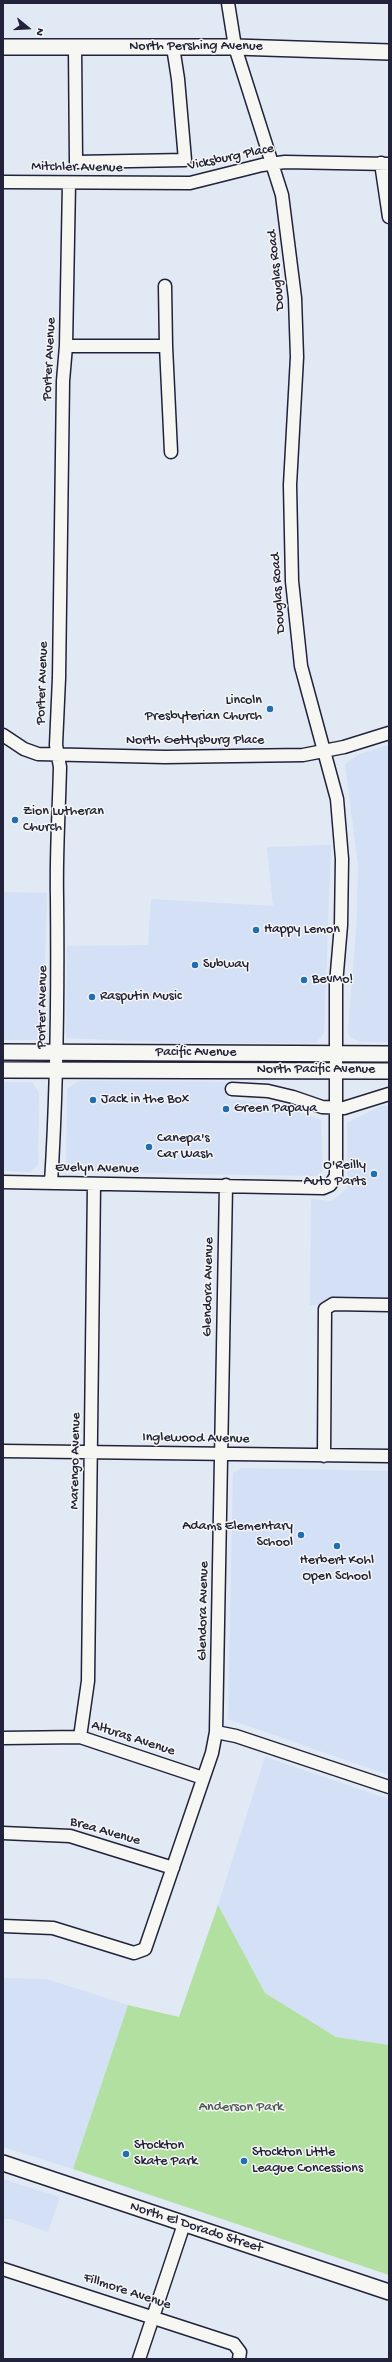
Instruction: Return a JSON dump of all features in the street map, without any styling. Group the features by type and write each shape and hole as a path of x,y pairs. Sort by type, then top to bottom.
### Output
{"main road":[{"name":"North Pershing Avenue","path":"3,47 235,47 389,52"},
{"name":"Pacific Avenue","path":"3,1052 389,1054"},
{"name":"North Pacific Avenue","path":"3,1070 389,1070"},
{"name":"North El Dorado Street","path":"3,2163 389,2292"}],"street":[{"name":"Douglas Road","path":"228,3 235,47 273,164 287,221 297,327 290,485 292,581 301,666 337,799 342,859 335,1054 334,1108 336,1171 332,1183"},
{"path":"75,47 76,162 185,160 178,79 173,47"},
{"path":"385,163 389,217"},
{"name":"Vicksburg Place","path":"151,183 199,182 273,164 385,163"},
{"name":"Mitchler Avenue","path":"3,182 151,183"},
{"name":"Porter Avenue","path":"52,1183 57,1052 57,897 60,766 56,745 59,678 63,380 66,346 69,183"},
{"path":"165,286 171,452"},
{"path":"66,346 166,346"},
{"name":"North Gettysburg Place","path":"3,735 24,749 38,754 168,757 303,755 324,752 389,733"},
{"path":"232,1089 281,1093 322,1107 334,1108 350,1107 389,1094"},
{"name":"Evelyn Avenue","path":"3,1182 323,1188 332,1183"},
{"name":"Marengo Avenue","path":"80,1737 88,1680 94,1184"},
{"name":"Glendora Avenue","path":"3,1926 53,1928 134,1954 142,1951 147,1947 203,1778 216,1732 226,1185"},
{"path":"324,1456 325,1309 333,1304 389,1305"},
{"name":"Inglewood Avenue","path":"3,1451 389,1456"},
{"path":"216,1732 236,1736 389,1787"},
{"name":"Alturas Avenue","path":"3,1738 80,1737 203,1778"},
{"name":"Brea Avenue","path":"3,1833 70,1836 173,1868"},
{"path":"139,2359 184,2224"},
{"name":"Fillmore Avenue","path":"3,2269 234,2344 239,2354"}],"shaded area":[{"path":"389,745 389,1042 361,1042 349,1036 348,1029 357,917 358,864 345,764 359,754"},
{"path":"331,845 324,1033 316,1043 180,1043 66,1038 67,946 148,945 151,899 273,906 267,847"},
{"path":"3,892 47,893 43,1040 3,1040"},
{"path":"78,1081 228,1082 228,1099 278,1104 321,1120 323,1171 316,1176 71,1172 66,1165 67,1089"},
{"path":"3,1082 32,1082 39,1093 38,1165 30,1172 3,1171"},
{"path":"380,1106 389,1106 389,1306 310,1305 311,1199 332,1201 347,1188 347,1123"},
{"path":"241,1468 389,1471 389,1775 228,1719 233,1473"},
{"path":"265,1757 389,1799 389,2045 336,2037 265,1993 218,1905"},
{"path":"3,1978 47,1979 128,2005 73,2169 3,2147"},
{"path":"3,2179 60,2197 48,2232 11,2219 3,2219"}],"green space":[{"name":"Anderson Park","path":"218,1905 265,1993 336,2037 389,2045 389,2275 73,2169 128,2005 179,2017"}],"place":[{"name":"Lincoln Presbyterian Church","path":"270,709"},
{"name":"Zion Lutheran Church","path":"15,820"},
{"name":"Happy Lemon","path":"256,930"},
{"name":"Subway","path":"195,965"},
{"name":"BevMo!","path":"304,980"},
{"name":"Rasputin Music","path":"92,997"},
{"name":"Jack in the Box","path":"93,1100"},
{"name":"Green Papaya","path":"226,1109"},
{"name":"Canepa's Car Wash","path":"149,1147"},
{"name":"O'Reilly Auto Parts","path":"374,1174"},
{"name":"Adams Elementary School","path":"301,1535"},
{"name":"Herbert Kohl Open School","path":"337,1546"},
{"name":"Stockton Skate Park","path":"126,2154"},
{"name":"Stockton Little League Concessions","path":"244,2161"}]}
